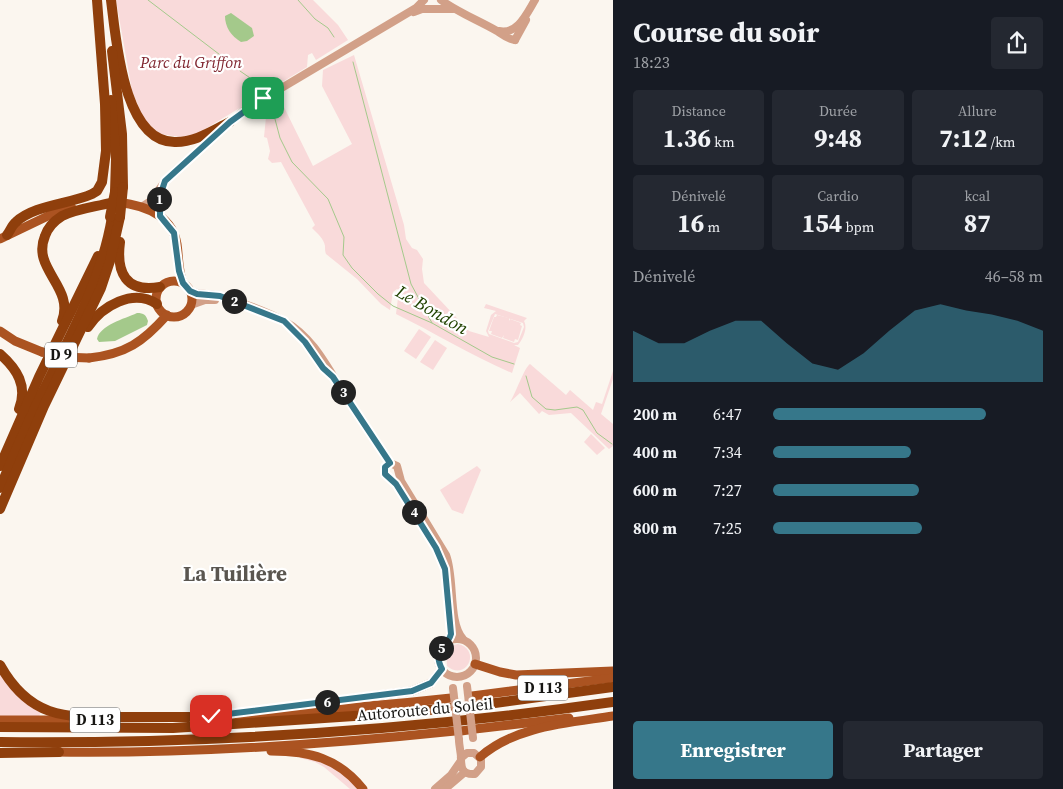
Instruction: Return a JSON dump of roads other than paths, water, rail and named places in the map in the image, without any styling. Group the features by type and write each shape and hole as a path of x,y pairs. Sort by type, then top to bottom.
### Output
{"highway":[{"path":"98,0 120,188"},
{"path":"3,237 15,223 26,216 54,205 92,194 102,182 106,163 105,104 98,0"},
{"path":"106,0 119,106 126,143 116,217 119,258 124,275 133,285 141,289 160,288"},
{"path":"110,0 128,91 133,108 146,128 164,140 183,142 230,122"},
{"path":"39,377 65,309 60,291 42,258 43,238 50,226 61,216 110,203"},
{"name":"D 9","path":"0,466 39,377 116,217"},
{"name":"D 9","path":"0,509 101,288 110,261 116,217"},
{"name":"D 9","path":"0,488 29,420 78,322 94,283 116,217"},
{"path":"24,453 92,320 106,308 124,300 143,298 157,304"},
{"path":"0,354 12,365 19,375 23,395 22,404 0,460"},
{"name":"D 9","path":"0,518 24,453"},
{"path":"0,664 23,695 38,706 58,714 86,718 189,717"},
{"name":"Autoroute du Soleil","path":"0,727 173,728 369,715 462,702 613,687"},
{"name":"Autoroute du Soleil","path":"0,742 173,741 312,734 475,720 613,702"},
{"path":"0,752 59,752"}],"main road":[{"path":"3,237 69,208 110,203 128,203 143,206 160,216 176,237 178,268 183,283 192,296 191,305 188,310 179,316 167,315 162,312 156,298 160,288 164,284 174,281 183,283"},
{"path":"0,331 16,341 42,352 63,357 89,358 106,356 138,344 167,315"},
{"path":"475,664 506,674 613,671"},
{"path":"211,716 412,691 431,683 442,669"},
{"name":"D 113","path":"0,720 189,717 462,702 613,678"},
{"path":"477,755 496,744 525,732 613,715"},
{"name":"D 113","path":"59,752 181,751 369,740 465,733 613,715"},
{"path":"181,751 283,751 305,753 327,760 340,767 363,789"}],"street":[{"path":"425,0 425,5 429,9"},
{"path":"160,216 159,202 165,181 230,122 416,8 425,0"},
{"path":"515,40 522,21 536,0"},
{"path":"515,40 536,0"},
{"path":"345,51 417,11 434,10 441,3 515,40"},
{"path":"507,33 522,21"},
{"path":"497,31 507,33 515,40"},
{"path":"143,206 152,200 162,188"},
{"path":"190,291 197,294 220,296 284,321 305,342 323,368 333,377 390,463 396,465 400,481 446,555 450,567 458,633 474,649 476,657 475,664 469,672 465,675 452,676 442,669 439,662 439,653 448,641 463,639"},
{"path":"191,305 209,299 253,309"},
{"path":"390,463 384,469 385,474 396,484 431,540 445,569 451,632 448,641"},
{"path":"388,476 394,476 398,471"},
{"path":"452,676 453,688 465,733 482,764 480,770 475,774 465,772 461,768 465,733 467,686 465,675"},
{"path":"435,789 451,775 467,753 477,755"},
{"path":"445,789 465,772"}],"waterway":[{"name":"Le Bondon","path":"148,0 232,64"},
{"path":"298,0 315,19 328,28 334,37"},
{"path":"353,62 411,284 432,323"},
{"name":"Le Bondon","path":"240,71 256,82"},
{"name":"Le Bondon","path":"271,104 280,138 292,162 328,199 344,237 343,255 352,268 393,306 432,323 492,357 514,364"},
{"name":"Le Bondon","path":"526,376 532,397 546,409 555,410 577,407 583,410 597,433 612,444"}],"district":[{"name":"La Tuilière","path":"235,574"}],"park label":[{"name":"Parc du Griffon","path":"191,62"}]}
